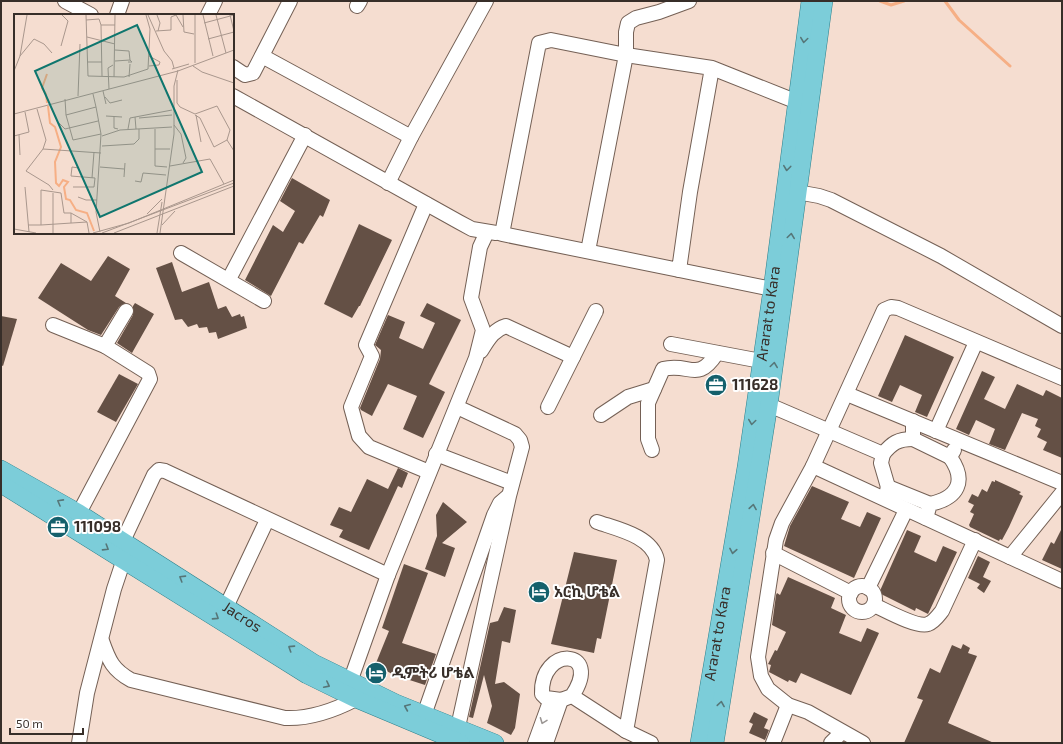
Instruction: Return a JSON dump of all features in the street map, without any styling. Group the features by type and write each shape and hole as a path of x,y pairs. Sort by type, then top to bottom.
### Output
{"main road":[{"name":"Ararat to Kara","path":"715,743 762,404 797,192 810,1"},
{"name":"Ararat to Kara","path":"698,743 734,544 762,404 761,361 772,289 802,103 824,1"},
{"name":"Jacros","path":"1,469 79,513 226,607 311,669 356,699 459,735 495,743"},
{"name":"Jacros","path":"1,484 124,559 311,669 350,682 424,714 459,735"}],"street":[{"path":"65,1 89,14"},
{"path":"117,14 122,1"},
{"path":"208,14 215,1"},
{"path":"234,68 249,75 253,73 290,1"},
{"path":"388,183 411,137 486,1"},
{"path":"588,251 626,55 626,32 628,23 636,18 659,12 689,1"},
{"path":"502,234 539,43 551,40 626,55 712,68 802,103"},
{"path":"262,56 411,137"},
{"path":"679,270 690,192 712,68"},
{"path":"234,97 472,229 772,289"},
{"path":"229,279 305,135"},
{"path":"797,192 832,200 941,256 1062,326"},
{"path":"426,204 366,345 372,356 351,407 359,436 369,447 429,472"},
{"path":"350,682 388,575 476,358 483,330 471,298 480,247 487,232"},
{"path":"181,253 229,279 264,301"},
{"path":"863,743 808,712 788,705 768,689 761,676 758,657 773,553 782,523 813,466 884,310 891,307 1062,378"},
{"path":"105,346 126,310"},
{"path":"548,407 596,311"},
{"path":"53,325 105,346 148,374 150,379 79,513"},
{"path":"476,358 493,333 499,328 506,326 573,357"},
{"path":"936,431 976,342"},
{"path":"671,344 761,361"},
{"path":"652,450 648,439 648,403 663,369 672,367 694,371 701,370 712,361 717,353"},
{"path":"601,415 628,397 654,389"},
{"path":"847,394 1062,483"},
{"path":"762,404 830,430 883,454"},
{"path":"457,407 515,434 520,440 522,447 510,489 487,594 459,735"},
{"path":"913,421 913,439"},
{"path":"813,466 886,493 930,504 951,495 958,486 959,476 956,465 950,456 913,439 900,439 891,444 883,454 881,463 886,493 906,510 975,540 1062,581"},
{"path":"950,456 959,441"},
{"path":"436,454 510,489"},
{"path":"123,541 154,475 158,470 165,471 267,520 388,575"},
{"path":"424,714 494,515 510,489"},
{"path":"1010,557 1062,493"},
{"path":"926,518 930,504"},
{"path":"868,588 906,510"},
{"path":"226,607 267,520"},
{"path":"597,522 630,534 650,545 656,552 657,560 626,731"},
{"path":"874,605 918,624 928,624 937,618 942,611 975,540"},
{"path":"773,553 851,593"},
{"path":"79,743 87,693 102,642 114,589 124,559"},
{"path":"862,586 868,588 873,592 875,599 874,605 869,610 863,612 856,611 851,606 851,593 856,588 862,586"},
{"path":"468,589 487,594"},
{"path":"102,642 108,659 118,672 131,680 285,718 294,718 338,708 356,699"},
{"path":"561,698 651,743"},
{"path":"535,743 561,698"},
{"path":"546,743 561,698"},
{"path":"773,743 788,705"},
{"path":"831,743 842,732"}],"building":[{"path":"292,178 330,200 323,217 320,215 303,244 299,242 271,296 245,280 273,225 283,232 295,211 280,201"},
{"path":"359,224 392,240 360,306 352,318 324,304"},
{"path":"108,256 130,269 115,296 126,303 119,307 101,335 88,330 38,298 61,263 91,281"},
{"path":"172,262 182,292 209,282 218,309 226,306 232,317 240,314 241,317 244,316 247,328 218,339 216,332 209,333 207,327 199,328 197,324 188,327 182,319 175,320 156,268"},
{"path":"135,303 154,314 132,353 117,343 133,315 133,306"},
{"path":"427,303 461,320 429,384 445,392 423,438 403,429 417,396 388,384 372,416 360,408 380,359 381,350 375,345 388,315 405,322 399,338 423,349 435,323 420,316"},
{"path":"1,316 17,319 3,366 1,365"},
{"path":"905,335 954,357 927,417 915,412 922,395 900,385 892,402 878,396"},
{"path":"982,371 995,377 984,399 1005,409 1017,384 1043,396 1046,390 1062,398 1062,458 1043,450 1047,442 1037,437 1041,429 1035,426 1038,419 1022,413 1005,450 989,444 995,429 976,420 969,435 956,429"},
{"path":"119,374 138,384 116,422 97,412"},
{"path":"398,468 408,473 402,488 398,486 369,550 339,537 343,530 330,525 339,507 351,512 367,479 388,489"},
{"path":"995,480 1021,492 1019,494 1023,496 1009,527 1002,540 1000,539 999,541 970,527 969,525 974,514 970,512 974,505 968,502 972,494 978,497 982,489 987,492 992,481 995,482"},
{"path":"812,486 849,502 841,519 860,527 867,512 881,518 854,578 784,546 790,526"},
{"path":"443,502 467,522 442,543 455,548 445,577 425,569 437,536 436,515"},
{"path":"1062,528 1062,569 1042,560 1051,542 1054,544"},
{"path":"907,530 921,536 914,552 936,562 943,546 957,552 928,614 916,608 915,611 879,593"},
{"path":"574,552 617,560 601,639 597,638 594,653 551,644"},
{"path":"978,556 990,562 983,577 991,581 984,593 977,588 980,584 968,578"},
{"path":"404,564 428,573 402,643 436,654 425,685 394,675 381,668 376,663 389,631 382,628"},
{"path":"788,577 835,598 831,608 846,615 839,633 861,642 867,628 879,633 851,695 801,673 796,683 789,680 788,682 769,672 771,665 768,664 775,650 777,651 786,632 772,625 776,595 777,593 780,595"},
{"path":"504,607 516,610 510,643 502,641 495,684 504,682 520,694 515,728 511,735 487,723 492,706 484,675 473,718 469,717 490,623 498,621"},
{"path":"963,644 970,648 968,653 977,656 948,723 994,743 904,743 923,700 917,698 930,668 940,673 952,645 961,649"},
{"path":"754,712 768,719 764,728 769,730 765,740 749,733 753,724 749,722"}],"waterway":[{"path":"880,1 891,5 904,1"},
{"path":"945,1 959,20 1010,66"}],"place":[{"name":"111628","path":"716,385"},
{"name":"111098","path":"58,527"},
{"name":"አርኪ ሆቴል","path":"539,592"},
{"name":"ዲምትሪ ሆቴል","path":"376,673"}]}
